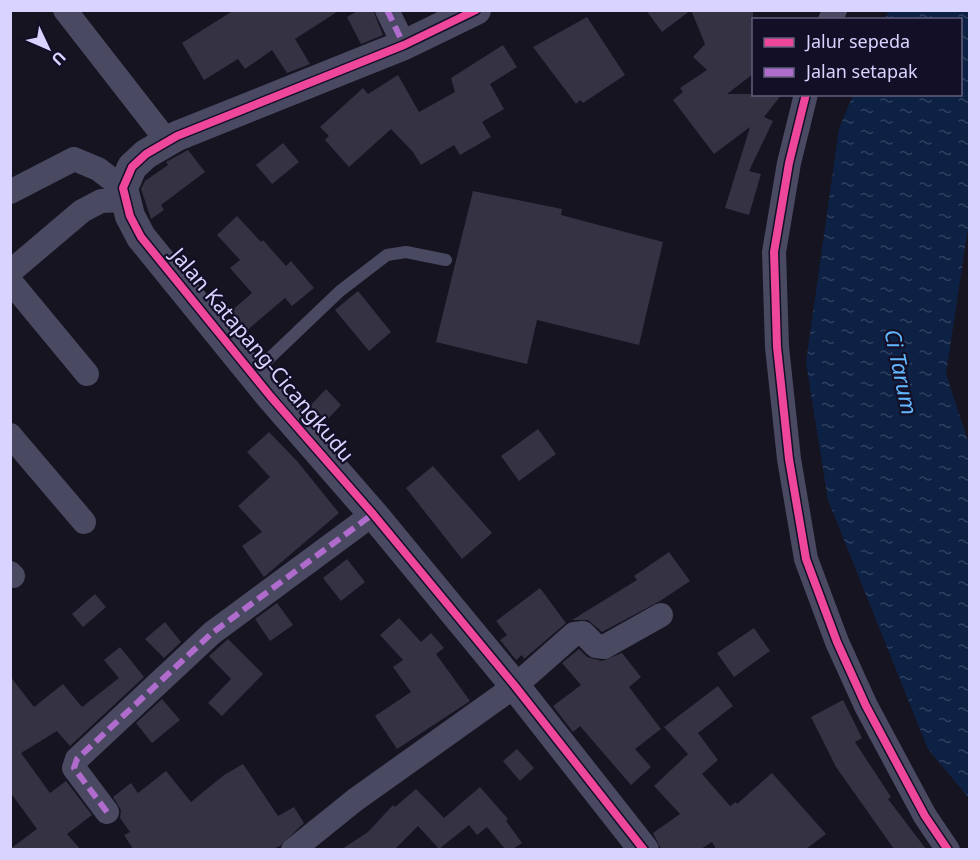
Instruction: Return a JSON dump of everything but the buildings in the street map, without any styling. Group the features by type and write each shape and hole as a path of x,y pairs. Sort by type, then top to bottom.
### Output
{"street":[{"path":"65,10 167,141"},
{"path":"387,10 404,45"},
{"path":"124,194 132,166 167,141 213,120 404,45 476,10"},
{"path":"806,96 789,163 774,252 778,358 789,459 806,559 837,642 866,706 925,816 948,849"},
{"path":"10,192 74,159 98,169 124,194"},
{"path":"10,272 82,211 101,201 124,194"},
{"name":"Jalan Katapang-Cicangkudu","path":"124,194 141,237 515,686 644,849"},
{"path":"10,281 87,374"},
{"path":"10,435 84,522"},
{"path":"107,812 74,768 77,759 212,633 373,514"},
{"path":"292,849 355,800 515,686 574,634 583,633 596,646 604,647 661,615"}],"lane":[{"path":"253,374 340,291 387,255 406,252 446,260"}],"water":[{"name":"Ci Tarum","path":"889,11 969,11 969,221 946,374 969,444 969,798 928,749 828,500 806,362 839,129 853,96 962,96 962,18 886,18"}],"marked path":[{"path":"387,10 404,45"},
{"path":"107,812 74,768 77,759 212,633 373,514"}],"cycle path":[{"path":"476,10 404,45 177,136 146,154 132,167 123,188 130,216 141,237 271,397 373,514 515,686 644,850"},
{"path":"806,96 789,163 774,252 777,347 789,459 806,559 837,642 866,706 925,816 948,850"}]}
